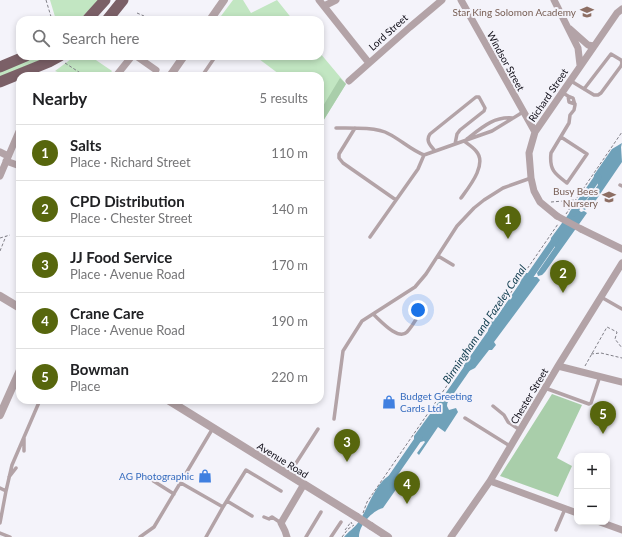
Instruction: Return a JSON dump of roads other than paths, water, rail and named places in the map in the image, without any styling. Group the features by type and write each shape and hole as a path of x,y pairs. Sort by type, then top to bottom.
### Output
{"main road":[{"path":"91,16 105,0"},
{"path":"110,16 124,0"},
{"path":"0,67 17,60"},
{"path":"23,72 51,60"},
{"path":"0,82 16,75"}],"street":[{"path":"213,16 224,0"},
{"path":"319,0 369,64"},
{"path":"324,6 336,0"},
{"name":"Lord Street","path":"349,81 442,0"},
{"name":"Windsor Street","path":"461,0 535,132"},
{"path":"554,0 579,52 580,65"},
{"name":"Richard Street","path":"622,9 617,13 580,65 570,81 565,94 535,132 529,153 531,178 534,191 540,202 560,219 622,249"},
{"path":"567,26 592,48"},
{"path":"579,52 592,48"},
{"path":"119,72 129,60"},
{"path":"142,60 156,70"},
{"path":"173,72 181,60"},
{"path":"0,176 16,139"},
{"path":"0,152 16,163"},
{"name":"Chester Street","path":"451,537 490,481 558,366 622,263"},
{"path":"0,296 16,306"},
{"path":"558,366 622,382"},
{"path":"0,415 16,379"},
{"name":"Avenue Road","path":"174,404 304,484 357,520 371,526 388,537"},
{"path":"490,481 574,512"},
{"path":"288,536 281,523 304,484"},
{"path":"608,525 622,530"}],"lane":[{"path":"570,81 594,95 598,95 621,66 621,60 610,54 584,89"},
{"path":"205,72 214,60"},
{"path":"561,137 586,154 567,183 554,173 550,159 551,153 569,123 570,115 574,110 575,104 569,102 565,94"},
{"path":"435,151 428,141 430,134 461,108 478,97 485,108 484,111 460,130 457,134 455,144"},
{"path":"336,128 355,128 388,133 415,151 424,155 492,131 523,112"},
{"path":"464,141 492,120 505,117 513,118"},
{"path":"355,128 339,154 339,158 342,163 396,200"},
{"path":"461,198 474,180 480,160 477,151 464,141"},
{"path":"370,237 418,169 424,155"},
{"path":"334,419 343,351 362,321 415,287 426,274 457,226 474,208 503,188 531,178"},
{"path":"438,256 453,265"},
{"path":"601,296 622,309"},
{"path":"373,314 396,333 401,335 406,333 421,311"},
{"path":"545,388 589,404 591,403 600,376"},
{"path":"0,523 12,465 38,404"},
{"path":"493,406 508,422 520,430"},
{"path":"465,418 510,446"},
{"path":"140,537 154,527 213,428"},
{"path":"289,475 318,429"},
{"path":"24,436 24,451"},
{"path":"9,477 16,468"},
{"path":"206,537 246,470 281,492"},
{"path":"144,475 174,494"},
{"path":"180,483 224,507"},
{"path":"0,488 6,491"},
{"path":"227,501 252,516"},
{"path":"556,530 564,509"},
{"path":"306,537 321,512"},
{"path":"264,517 269,519 272,517 281,523"},
{"path":"331,537 341,522"},
{"path":"0,533 10,537"}],"water":[{"path":"622,143 622,162 594,203 591,202 585,210 581,208 598,185 597,182 593,185 594,175 612,149"},
{"path":"578,205 578,209 581,212 584,211 587,213 545,272 538,276 537,273 555,247 554,245 550,248 551,238 570,212"},
{"path":"535,269 533,277 537,277 540,280 494,342 496,345 492,350 489,350 475,368 463,374 464,365 488,331 490,323 496,318 520,283 520,280 526,273 530,273"},
{"path":"448,396 447,406 449,410 456,408 458,412 445,432 438,427 419,455 417,453 425,442 414,444 414,436 438,403"},
{"path":"395,473 397,488 383,508 375,512 367,519 361,528 359,537 344,537 357,524 382,481"}],"waterway":[{"name":"Birmingham and Fazeley Canal","path":"573,213 598,177"},
{"name":"Birmingham and Fazeley Canal","path":"530,276 555,240"},
{"name":"Birmingham and Fazeley Canal","path":"443,403 468,367"},
{"name":"Birmingham and Fazeley Canal","path":"390,480 419,438"}],"place":[{"name":"Star King Solomon Academy","path":"587,12"},
{"name":"Busy Bees Nursery","path":"609,197"},
{"name":"Salts","path":"508,239"},
{"name":"CPD Distribution","path":"563,293"},
{"name":"Budget Greeting Cards Ltd","path":"389,402"},
{"name":"Bowman","path":"603,434"},
{"name":"JJ Food Service","path":"347,462"},
{"name":"AG Photographic","path":"205,476"},
{"name":"Crane Care","path":"407,504"}]}
